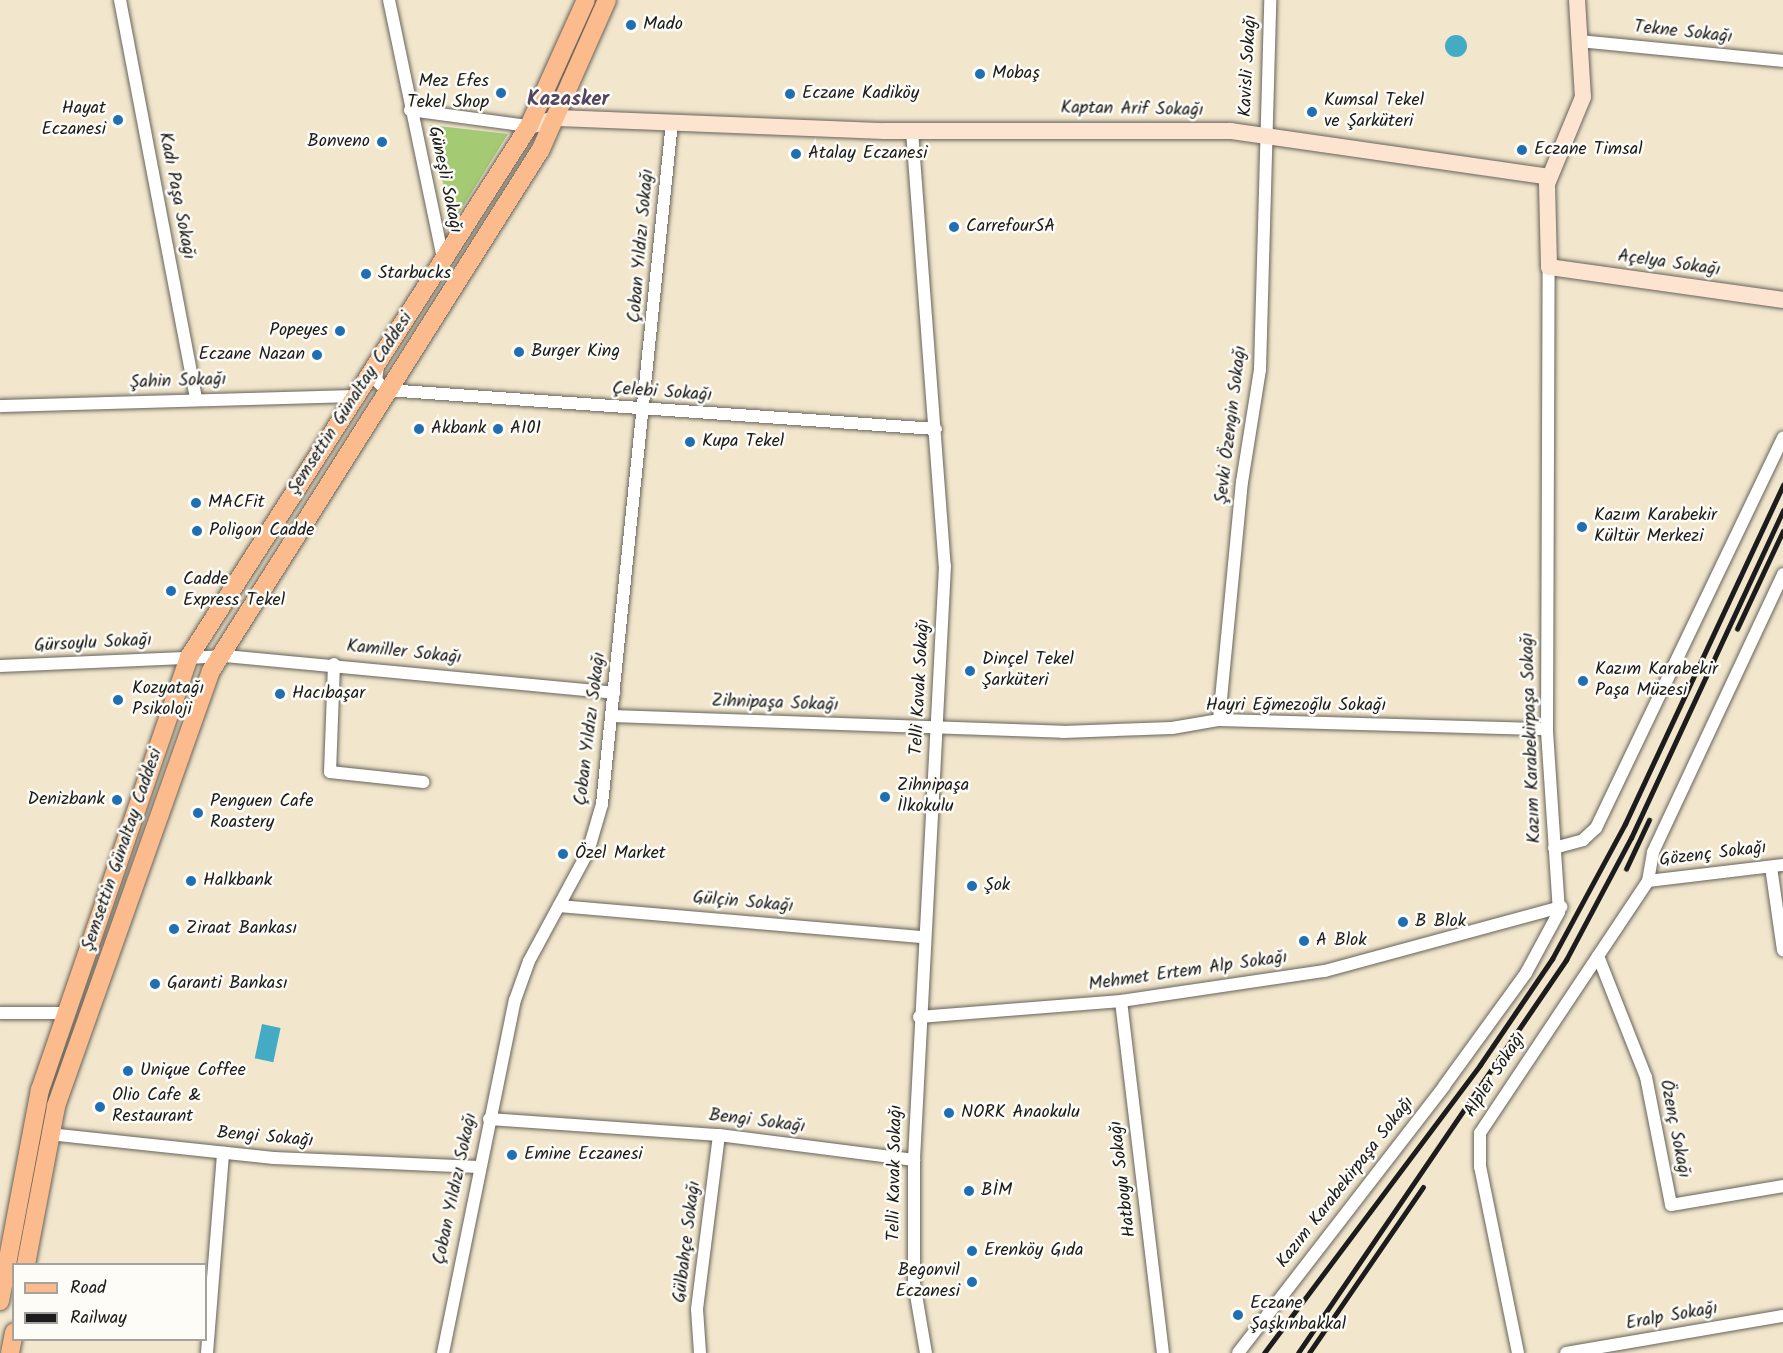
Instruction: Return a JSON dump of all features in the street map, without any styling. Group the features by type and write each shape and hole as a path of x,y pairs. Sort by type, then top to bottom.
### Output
{"main road":[{"name":"Şemsettin Günaltay Caddesi","path":"0,1301 5,1241 33,1116 189,657 444,263 529,126 586,0"},
{"name":"Şemsettin Günaltay Caddesi","path":"26,1263 49,1134 113,937 218,655 558,118 607,0"}],"street":[{"name":"Kadı Paşa Sokağı","path":"120,0 196,399"},
{"name":"Güneşli Sokağı","path":"389,0 410,110 444,263"},
{"name":"Kavisli Sokağı","path":"1263,134 1270,0"},
{"path":"1549,267 1549,177 1582,101 1577,0"},
{"name":"Tekne Sokağı","path":"1580,41 1783,61"},
{"path":"410,110 529,126"},
{"name":"Kaptan Arif Sokağı","path":"529,126 558,118 912,131 1263,134 1549,177"},
{"name":"Çoban Yıldızı Sokağı","path":"443,1353 489,1119 519,989 599,818 645,410 672,122"},
{"name":"Telli Kavak Sokağı","path":"912,131 945,566 938,727 919,1017 914,1160 914,1283 926,1353"},
{"name":"Şevki Özengin Sokağı","path":"1219,720 1243,474 1260,369 1263,134"},
{"name":"Açelya Sokağı","path":"1549,267 1722,292 1783,295"},
{"name":"Kazım Karabekirpaşa Sokağı","path":"1238,1353 1522,979 1561,907 1554,848 1546,729 1549,267"},
{"path":"1722,292 1783,300"},
{"path":"380,361 375,378 386,390"},
{"name":"Çelebi Sokağı","path":"386,390 936,429"},
{"name":"Şahin Sokağı","path":"0,406 357,396"},
{"path":"1554,848 1586,839 1597,826 1783,438"},
{"path":"1648,881 1653,852 1783,574"},
{"name":"Kamiller Sokağı","path":"189,657 218,655 334,664 614,693"},
{"name":"Gürsoylu Sokağı","path":"0,666 189,657"},
{"path":"334,664 330,772 423,782"},
{"name":"Zihnipaşa Sokağı","path":"612,716 938,727"},
{"name":"Hayri Eğmezoğlu Sokağı","path":"938,727 1096,732 1219,720 1546,729"},
{"path":"1777,866 1783,950"},
{"name":"Gözenç Sokağı","path":"1648,881 1777,866"},
{"name":"Alpler Sokağı","path":"1518,1353 1480,1167 1480,1133 1648,881"},
{"name":"Gülçin Sokağı","path":"559,906 924,937"},
{"name":"Mehmet Ertem Alp Sokağı","path":"919,1017 1121,1001 1343,968 1561,907"},
{"name":"Özenç Sokağı","path":"1598,956 1646,1077 1671,1205 1783,1186"},
{"name":"Hatboyu Sokağı","path":"1121,1001 1163,1353"},
{"path":"0,1013 67,1013"},
{"name":"Bengi Sokağı","path":"489,1119 719,1135 914,1160"},
{"name":"Bengi Sokağı","path":"49,1134 223,1153 479,1167"},
{"name":"Gülbahçe Sokağı","path":"700,1353 697,1309 719,1135"},
{"path":"207,1353 223,1153"},
{"name":"Eralp Sokağı","path":"1566,1353 1783,1316"}],"green space":[{"path":"430,125 508,134 452,224"}],"water":[{"path":"1456,35 1464,38 1467,46 1464,54 1456,57 1448,54 1445,46 1448,38"},
{"path":"262,1024 281,1028 273,1062 255,1058"}],"railway":[{"path":"1264,1353 1480,1065 1552,959 1625,824 1783,485"},
{"path":"1298,1353 1566,960 1631,838 1783,511"},
{"path":"1737,629 1783,531"},
{"path":"1626,869 1649,820"},
{"path":"1309,1353 1423,1187"}],"place":[{"name":"Mado","path":"631,25"},
{"name":"Mobaş","path":"980,74"},
{"name":"Mez Efes Tekel Shop","path":"501,93"},
{"name":"Eczane Kadiköy","path":"790,94"},
{"name":"Kumsal Tekel ve Şarküteri","path":"1312,112"},
{"name":"Hayat Eczanesi","path":"118,120"},
{"name":"Bonveno","path":"382,142"},
{"name":"Eczane Timsal","path":"1522,150"},
{"name":"Atalay Eczanesi","path":"796,154"},
{"name":"CarrefourSA","path":"954,227"},
{"name":"Starbucks","path":"366,274"},
{"name":"Popeyes","path":"340,331"},
{"name":"Burger King","path":"519,352"},
{"name":"Eczane Nazan","path":"317,355"},
{"name":"Akbank","path":"419,429"},
{"name":"A101","path":"498,429"},
{"name":"Kupa Tekel","path":"690,442"},
{"name":"MACFit","path":"196,503"},
{"name":"Kazım Karabekir Kültür Merkezi","path":"1582,527"},
{"name":"Poligon Cadde","path":"197,531"},
{"name":"Cadde Express Tekel","path":"171,591"},
{"name":"Dinçel Tekel Şarküteri","path":"970,671"},
{"name":"Kazım Karabekir Paşa Müzesi","path":"1583,681"},
{"name":"Hacıbaşar","path":"280,694"},
{"name":"Kozyatağı Psikoloji","path":"118,700"},
{"name":"Zihnipaşa İlkokulu","path":"885,797"},
{"name":"Denizbank","path":"117,800"},
{"name":"Penguen Cafe Roastery","path":"198,813"},
{"name":"Özel Market","path":"563,854"},
{"name":"Halkbank","path":"191,881"},
{"name":"Şok","path":"972,886"},
{"name":"B Blok","path":"1403,922"},
{"name":"Ziraat Bankası","path":"174,929"},
{"name":"A Blok","path":"1304,941"},
{"name":"Garanti Bankası","path":"155,984"},
{"name":"Unique Coffee","path":"128,1071"},
{"name":"Olio Cafe & Restaurant","path":"100,1107"},
{"name":"NORK Anaokulu","path":"949,1113"},
{"name":"Emine Eczanesi","path":"512,1155"},
{"name":"BİM","path":"969,1191"},
{"name":"Erenköy Gıda","path":"972,1251"},
{"name":"Begonvil Eczanesi","path":"972,1282"},
{"name":"Eczane Şaşkınbakkal","path":"1238,1315"}],"district":[{"name":"Kazasker","path":"568,100"}]}
